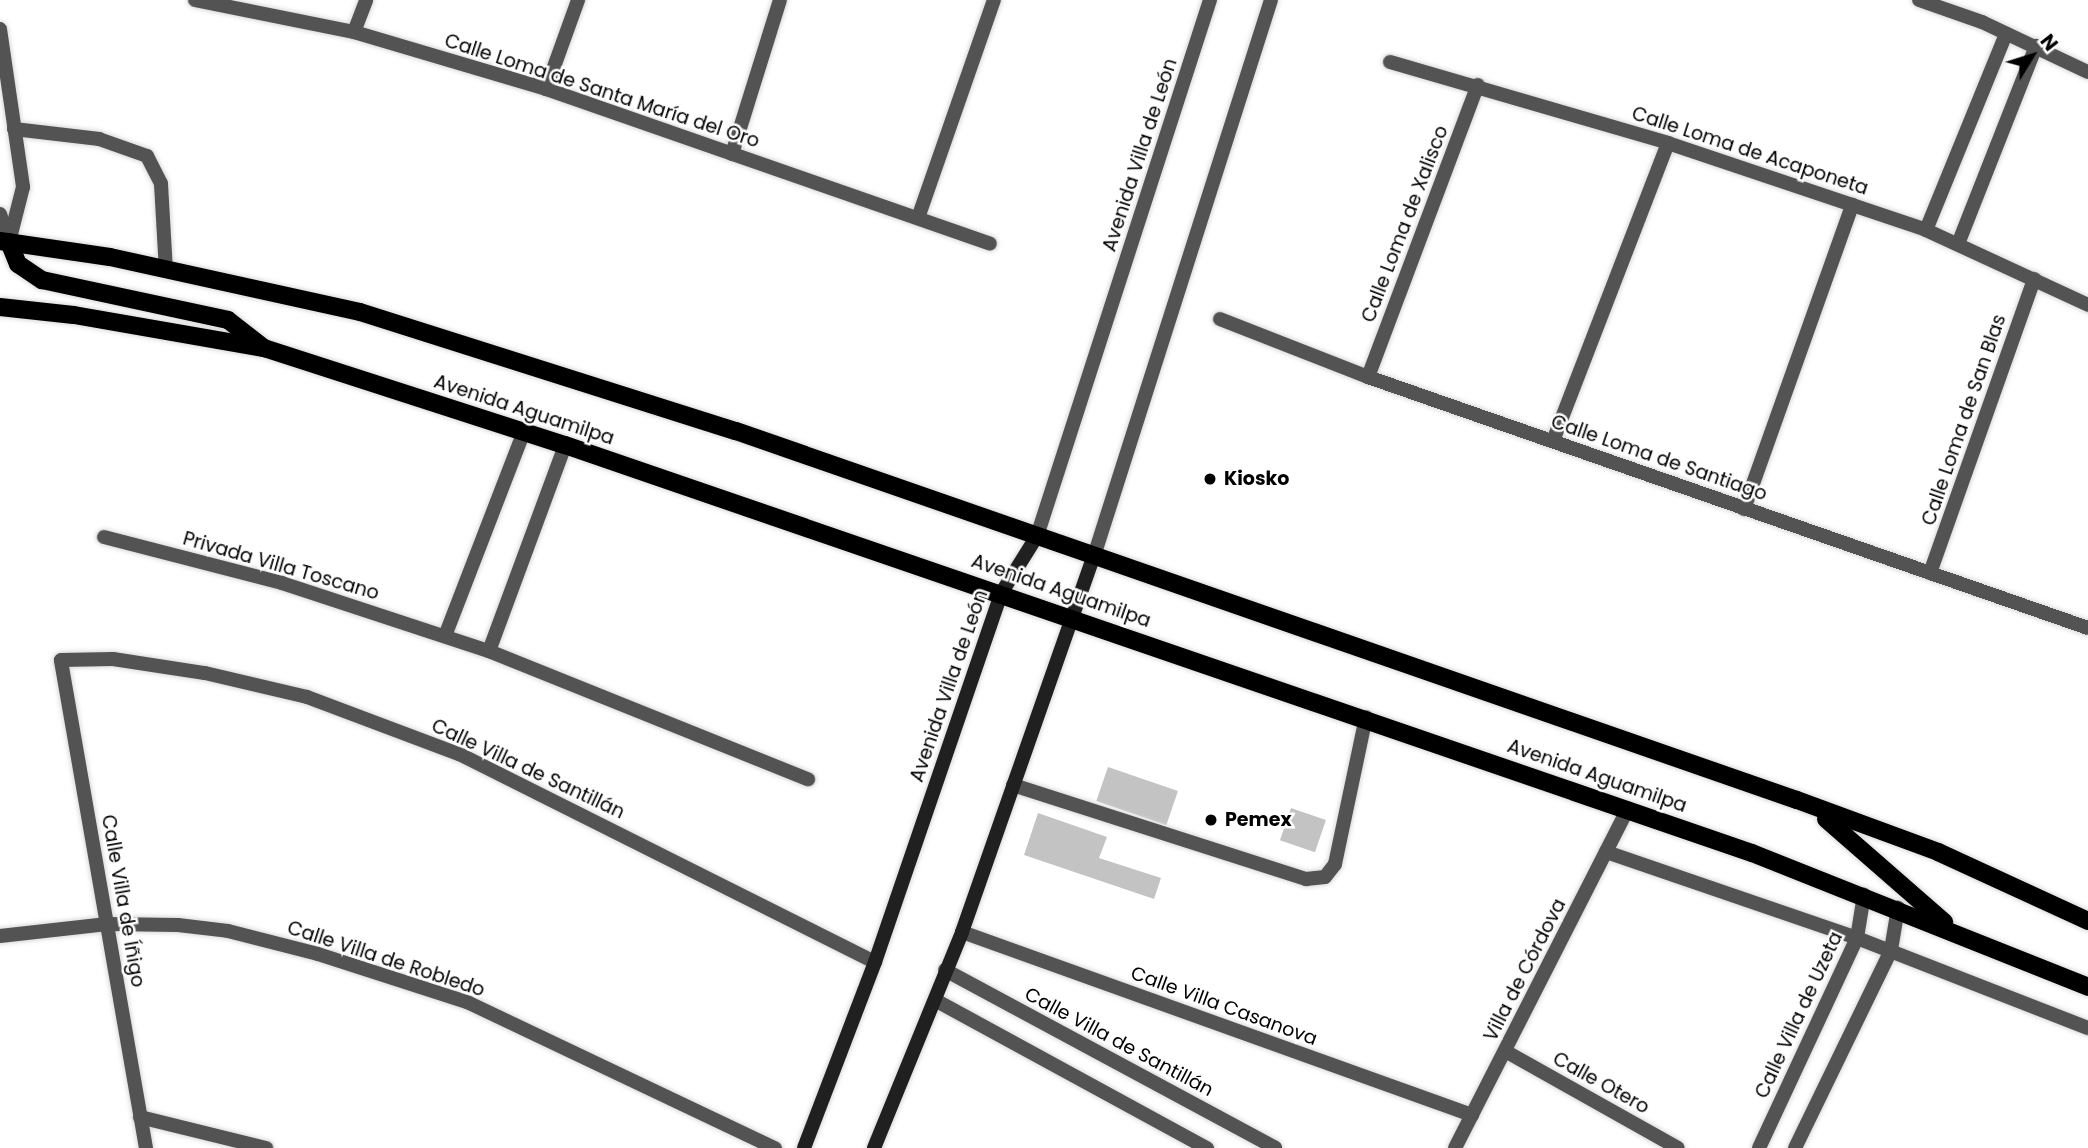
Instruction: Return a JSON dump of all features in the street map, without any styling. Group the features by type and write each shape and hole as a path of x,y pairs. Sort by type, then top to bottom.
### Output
{"main road":[{"path":"3,246 166,270 360,312 736,431 1797,800 1938,852 2088,921"},
{"path":"3,246 18,264 42,279 228,320 264,348"},
{"name":"Avenida Aguamilpa","path":"0,307 74,315 264,348 524,431 1002,592 1628,809 1898,908 2088,987"},
{"path":"1797,800 1850,836 1952,929"}],"street":[{"name":"Calle Loma de Santa María del Oro","path":"195,0 354,32 546,89 990,244"},
{"path":"354,32 366,0"},
{"path":"546,89 578,0"},
{"path":"732,154 780,0"},
{"path":"918,218 994,0"},
{"name":"Avenida Villa de León","path":"804,1148 876,962 1002,592 1037,536 1210,0"},
{"path":"874,1148 962,932 1094,556 1271,0"},
{"path":"1919,0 2036,46 2088,72"},
{"path":"0,29 23,187 3,246"},
{"path":"1926,230 2006,34"},
{"path":"1958,244 2036,46"},
{"name":"Calle Loma de Acaponeta","path":"1390,62 1478,85 1668,143 1926,230 2088,305"},
{"name":"Calle Loma de Xalisco","path":"1368,377 1478,85"},
{"path":"14,129 99,139 147,156 161,184 166,270"},
{"path":"1552,441 1668,143"},
{"path":"1744,509 1852,205"},
{"path":"0,214 3,246"},
{"name":"Calle Loma de San Blas","path":"1930,573 2034,279"},
{"name":"Calle Loma de Santiago","path":"1220,319 1368,377 2088,628"},
{"path":"446,636 524,431"},
{"path":"489,651 565,445"},
{"name":"Privada Villa Toscano","path":"104,537 282,583 446,636 808,779"},
{"name":"Calle Villa de Santillán","path":"61,660 113,659 205,673 307,697 421,740 601,823 876,962"},
{"name":"Calle Villa de Íñigo","path":"61,660 146,1148"},
{"path":"1013,785 1306,879 1325,877 1335,864 1366,717"},
{"name":"Villa de Córdova","path":"1455,1148 1628,809"},
{"path":"1606,852 1891,950 2088,1028"},
{"name":"Calle Villa de Uzeta","path":"1759,1148 1857,938 1864,895"},
{"path":"1795,1148 1891,950 1898,908"},
{"name":"Calle Villa de Robledo","path":"0,936 107,924 228,931 318,954 467,1002 775,1148"},
{"name":"Calle Villa Casanova","path":"962,932 1472,1115"},
{"name":"Calle Villa de Santillán","path":"945,970 1275,1148"},
{"path":"935,1000 1207,1148"},
{"name":"Calle Otero","path":"1505,1051 1678,1148"},
{"path":"140,1117 266,1148"}],"building":[{"path":"1108,767 1178,791 1166,825 1096,801"},
{"path":"1291,808 1326,820 1315,852 1280,840"},
{"path":"1038,813 1107,837 1099,858 1161,878 1154,899 1024,855"}],"place":[{"name":"Kiosko","path":"1210,479"},
{"name":"Pemex","path":"1211,820"}]}
